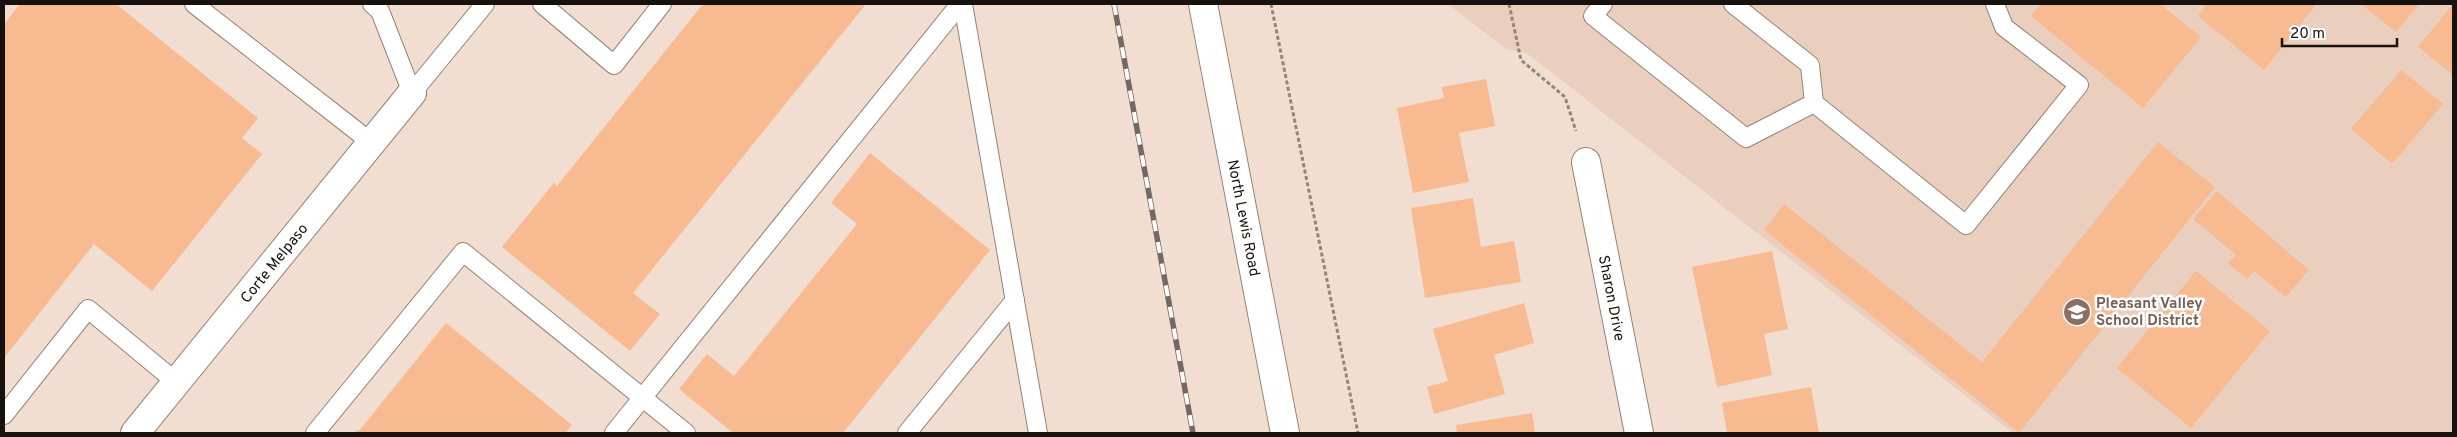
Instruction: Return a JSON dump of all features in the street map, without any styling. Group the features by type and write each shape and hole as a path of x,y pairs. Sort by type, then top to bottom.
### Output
{"street":[{"name":"North Lewis Road","path":"1203,4 1285,433"},
{"name":"Corte Melpaso","path":"135,433 412,93"},
{"name":"Sharon Drive","path":"1586,162 1639,433"}],"lane":[{"path":"194,4 372,143"},
{"path":"372,4 380,10 412,93 485,4"},
{"path":"542,4 614,64 662,4"},
{"path":"962,4 1038,433"},
{"path":"614,433 962,4"},
{"path":"1603,4 1593,16 1746,138 1814,103"},
{"path":"1733,4 1810,65 1814,103 1966,225 2079,85 2004,27 1996,4"},
{"path":"315,433 463,252 686,433"},
{"path":"907,433 1015,300"},
{"path":"4,416 88,309 176,382"}],"path":[{"path":"1272,4 1358,433"},
{"path":"1509,4 1521,60 1565,97 1586,162"}],"shaded area":[{"name":"Pleasant Valley School District","path":"1448,4 2453,4 2453,433 2013,433 1528,54 1506,49"}],"building":[{"path":"20,4 116,4 258,118 242,138 262,154 152,291 94,244 4,358 4,24"},
{"path":"703,4 866,4 633,293 660,314 630,351 502,247 554,183 557,186"},
{"path":"2041,4 2160,4 2201,37 2143,108 2031,16"},
{"path":"2201,4 2317,4 2264,70 2198,16 2205,7"},
{"path":"2361,4 2419,4 2396,32"},
{"path":"2453,4 2453,75 2418,47"},
{"path":"2401,70 2443,104 2392,164 2351,129"},
{"path":"1486,79 1495,126 1459,133 1469,182 1413,193 1397,108 1444,98 1442,87"},
{"path":"2158,142 2215,187 2019,433 1764,230 1784,204 1982,362"},
{"path":"870,153 990,250 843,433 733,433 679,389 707,354 734,376 857,224 831,203"},
{"path":"2217,191 2309,270 2286,297 2254,271 2247,279 2228,263 2236,255 2193,219"},
{"path":"1473,198 1481,247 1514,241 1521,282 1425,298 1411,208"},
{"path":"1772,251 1788,329 1764,334 1772,375 1717,387 1692,267"},
{"path":"2196,271 2270,331 2191,428 2117,368"},
{"path":"1524,303 1534,343 1494,355 1505,394 1434,414 1427,387 1448,381 1433,329"},
{"path":"446,323 572,425 565,433 355,433 357,430 359,431"},
{"path":"1811,387 1819,433 1727,433 1722,403"},
{"path":"1532,413 1535,433 1457,433 1456,425"}],"railway":[{"path":"1114,4 1193,433"}],"place":[{"name":"Pleasant Valley School District","path":"2077,312"}]}
